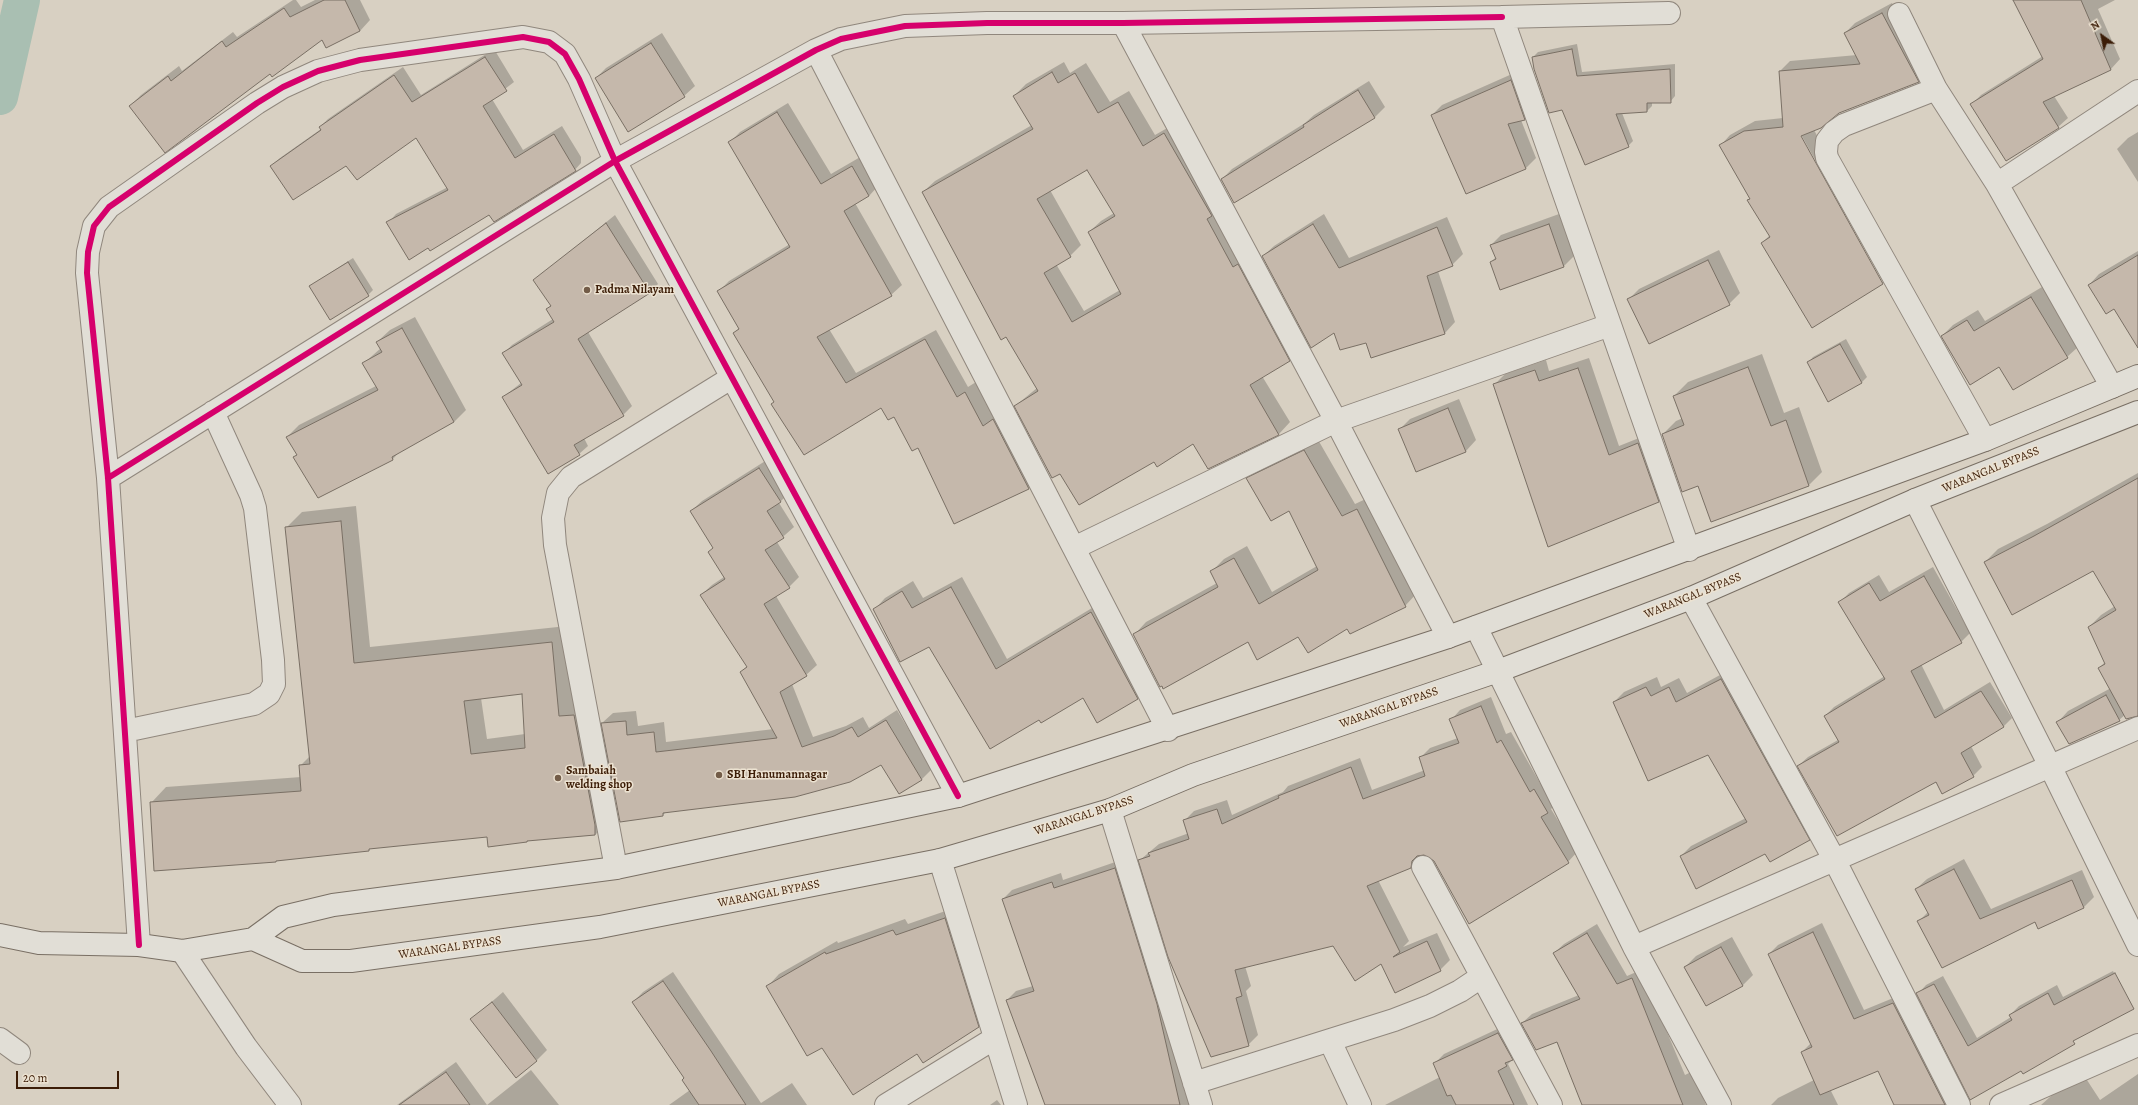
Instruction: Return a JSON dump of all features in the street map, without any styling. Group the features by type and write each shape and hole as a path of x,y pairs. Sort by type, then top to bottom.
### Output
{"street":[{"path":"108,478 615,161 816,50 841,39 904,26 987,22 1123,23 1669,13"},
{"path":"1899,14 1936,89 1997,184 2112,387"},
{"path":"1502,17 1689,550"},
{"path":"1123,23 1336,421 1448,637"},
{"path":"139,945 108,478 87,273 88,252 94,226 109,207 257,103 284,87 318,71 360,60 524,37 549,42 565,54 579,79 615,161 730,378 958,796"},
{"path":"816,50 1168,730"},
{"path":"1936,89 1844,125 1834,132 1827,141 1826,152 1831,165 1985,440"},
{"path":"1997,184 2138,91"},
{"path":"1074,548 1336,421 1610,325"},
{"path":"0,935 39,943 139,945 182,951 253,939 283,917 333,905 616,868 958,796 1168,730 1448,637 1689,550 1985,440 2138,376"},
{"path":"616,868 555,545 553,518 558,493 572,477 730,378"},
{"path":"125,731 254,704 269,694 274,684 274,660 255,508 252,495 213,412"},
{"name":"WARANGAL BYPASS","path":"253,939 302,961 351,961 600,927 940,860 1110,810 1193,775 1498,671 1691,598 1915,500 2138,412"},
{"path":"1915,500 2050,766 2138,945"},
{"path":"1691,598 1834,859 1959,1105"},
{"path":"1476,627 1634,946 1720,1105"},
{"path":"1634,946 2138,728"},
{"path":"1110,810 1201,1105"},
{"path":"940,860 1016,1105"},
{"path":"1423,867 1481,978 1551,1105"},
{"path":"182,951 246,1047 290,1105"},
{"path":"1194,1083 1330,1041 1430,1006 1460,991 1481,978"},
{"path":"886,1105 995,1038"},
{"path":"0,1039 19,1053"},
{"path":"1330,1041 1360,1105"},
{"path":"2002,1105 2138,1045"}],"building":[{"path":"324,0 345,0 360,31 326,48 322,40 272,77 270,74 165,153 129,106 168,76 171,81 222,41 226,47 284,8 290,17"},
{"path":"2013,0 2081,0 2111,70 2043,102 2059,128 2006,161 1970,104 2043,59"},
{"path":"1882,13 1919,82 1839,113 1821,128 1801,136 1883,284 1812,328 1761,243 1770,237 1747,200 1750,199 1719,145 1744,131 1783,127 1779,71 1860,64 1844,33"},
{"path":"651,43 685,97 628,132 595,78"},
{"path":"1572,49 1577,76 1670,69 1671,103 1647,103 1647,112 1616,114 1629,147 1585,165 1562,110 1549,113 1534,69 1532,57"},
{"path":"485,57 507,91 483,106 515,158 554,134 576,171 494,222 489,215 430,251 428,248 409,260 386,222 448,190 416,138 357,180 346,166 293,200 270,166 321,130 319,127 394,75 412,102"},
{"path":"1052,72 1058,83 1075,73 1098,113 1118,102 1143,146 1164,133 1212,216 1207,219 1233,267 1238,264 1290,361 1250,385 1279,435 1208,469 1193,444 1157,467 1154,462 1079,505 1060,474 1052,478 1014,406 1038,391 1006,337 1001,340 922,192 1033,129 1013,96","holes":["1087,170 1115,216 1088,232 1121,294 1072,322 1044,273 1071,257 1037,199"]},
{"path":"1511,80 1525,120 1508,124 1526,169 1466,194 1431,115"},
{"path":"1358,90 1375,118 1234,203 1221,179 1304,127 1303,125"},
{"path":"777,112 821,184 852,166 869,196 844,211 892,296 817,337 846,383 925,339 957,397 965,392 983,426 993,419 1029,489 954,524 918,448 912,451 894,417 888,420 881,408 804,455 771,404 774,402 733,333 739,329 717,291 790,247 728,142"},
{"path":"606,223 650,293 578,339 624,416 574,445 580,455 548,474 502,397 522,385 502,353 554,322 546,309 551,306 533,280"},
{"path":"1313,224 1339,268 1437,227 1453,266 1427,276 1445,334 1371,358 1366,343 1340,350 1334,333 1311,348 1262,256"},
{"path":"1549,224 1564,267 1500,290 1490,262 1496,259 1490,245"},
{"path":"2138,255 2138,348 2114,309 2106,314 2088,285"},
{"path":"1708,260 1730,305 1649,344 1627,299"},
{"path":"348,262 369,296 330,320 309,286"},
{"path":"2031,297 2068,358 2013,390 1999,367 1970,385 1941,336 1967,320 1974,331"},
{"path":"402,328 454,422 392,457 393,460 318,498 293,457 297,455 286,437 378,390 362,363 382,352 376,342"},
{"path":"1840,344 1862,383 1828,402 1807,362"},
{"path":"1748,367 1771,426 1786,420 1809,486 1711,522 1698,486 1682,492 1662,434 1684,425 1673,396"},
{"path":"1578,368 1609,455 1638,443 1659,502 1548,547 1493,384 1535,370 1539,381"},
{"path":"1448,408 1466,452 1416,472 1398,429"},
{"path":"1304,450 1342,516 1357,509 1406,607 1350,634 1347,629 1308,653 1298,637 1257,660 1248,642 1163,689 1162,686 1160,687 1133,634 1218,587 1210,571 1234,558 1259,604 1318,570 1289,511 1271,521 1246,478"},
{"path":"759,468 781,502 767,511 784,538 765,550 790,588 764,604 807,676 780,692 802,747 834,736 852,727 858,737 886,720 922,780 899,794 881,765 850,782 795,797 663,813 663,816 620,822 601,723 626,721 627,735 654,732 656,752 777,738 740,672 747,667 700,595 725,579 708,552 713,548 690,511"},
{"path":"2138,478 2138,716 2126,719 2098,668 2105,664 2088,627 2116,610 2093,571 2012,615 1984,562"},
{"path":"341,521 354,663 552,642 559,716 574,715 595,825 595,835 527,841 488,847 487,837 369,849 369,851 276,862 154,871 150,802 301,791 299,765 310,764 285,527","holes":["522,694 525,748 471,754 464,701"]},
{"path":"1924,576 1962,643 1911,671 1935,718 1981,691 2004,727 1961,753 1974,777 1942,794 1936,782 1837,836 1797,766 1839,742 1824,716 1885,679 1838,602 1869,583 1880,601"},
{"path":"951,587 996,669 1091,612 1138,699 1097,723 1083,698 1041,723 1039,720 990,749 929,647 900,662 873,609 902,591 912,608"},
{"path":"1721,679 1810,840 1770,862 1765,854 1696,889 1680,856 1747,822 1708,755 1648,781 1613,702 1646,687 1651,696 1669,687 1676,702"},
{"path":"2106,695 2120,721 2069,744 2056,722"},
{"path":"1481,706 1497,743 1501,740 1530,792 1534,789 1548,813 1541,817 1569,863 1469,924 1434,861 1424,855 1417,856 1412,861 1411,868 1367,886 1400,952 1393,957 1427,941 1441,971 1395,993 1381,964 1355,981 1333,946 1235,970 1242,996 1236,998 1249,1046 1211,1057 1168,957 1138,860 1150,856 1148,853 1189,839 1183,820 1217,809 1222,824 1279,798 1278,796 1351,767 1363,799 1425,776 1419,757 1459,743 1449,719"},
{"path":"1115,868 1157,1004 1180,1105 1045,1105 1006,1000 1034,991 1002,899 1052,882 1054,888"},
{"path":"1954,869 1980,919 2072,880 2084,908 2038,929 2035,922 1942,968 1917,921 1929,915 1915,889"},
{"path":"945,918 979,1027 923,1063 917,1054 853,1095 822,1048 807,1056 766,986 825,952 826,954 893,930 896,935"},
{"path":"1813,932 1854,1019 1893,1003 1945,1105 1894,1105 1878,1071 1820,1095 1801,1052 1812,1047 1768,954"},
{"path":"1587,933 1617,984 1632,978 1683,1105 1582,1105 1557,1042 1536,1050 1521,1023 1580,999 1553,953"},
{"path":"1721,947 1743,986 1706,1006 1684,967"},
{"path":"2115,973 2134,1009 2073,1041 2075,1044 2023,1074 2021,1071 1970,1100 1916,993 1934,984 1968,1046 2012,1020 2009,1015 2048,993 2054,1005"},
{"path":"663,981 746,1105 699,1105 682,1080 684,1078 632,1002"},
{"path":"492,1002 537,1061 516,1078 470,1019"},
{"path":"1498,1033 1513,1060 1505,1063 1507,1066 1498,1071 1514,1105 1456,1105 1451,1095 1447,1096 1433,1063"},
{"path":"446,1072 470,1105 399,1105"}],"waterway":[{"path":"0,97 22,0"}],"cycle path":[{"path":"108,478 615,161 816,50 841,39 905,26 987,23 1123,23 1502,17"},
{"path":"139,945 108,478 87,273 88,252 94,226 109,207 257,103 283,87 318,71 360,60 523,37 549,42 565,54 579,79 615,161 958,796"}],"place":[{"name":"Padma Nilayam","path":"587,290"},
{"name":"SBI Hanumannagar","path":"719,775"},
{"name":"Sambaiah welding shop","path":"558,778"}]}
